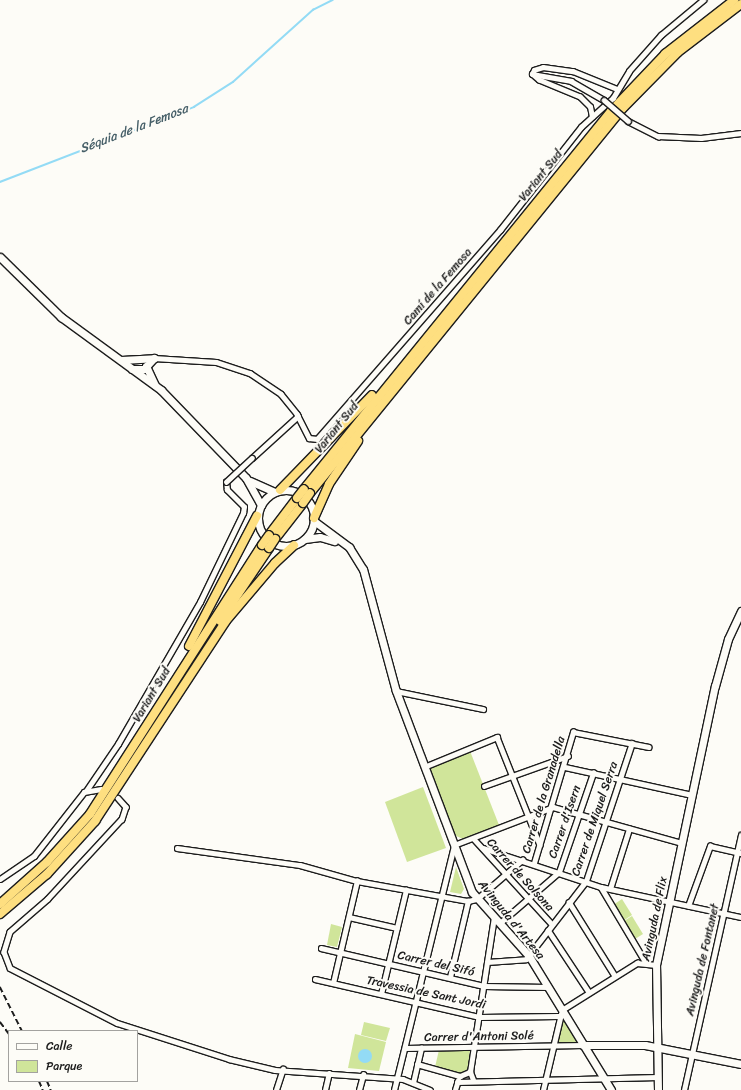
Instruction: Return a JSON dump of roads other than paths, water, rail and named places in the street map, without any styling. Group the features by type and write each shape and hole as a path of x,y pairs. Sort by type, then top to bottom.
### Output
{"highway":[{"name":"Variant Sud","path":"0,904 67,841 120,770 203,634 272,537 455,300 632,88 683,39 734,0"},
{"path":"314,520 336,472 437,335 629,100 685,46 741,4"},
{"path":"278,491 348,422 455,300"},
{"name":"Variant Sud","path":"307,491 437,335"},
{"path":"120,770 257,516"},
{"path":"0,914 47,874 95,821 171,702 238,606 294,545"},
{"name":"Variant Sud","path":"171,702 266,546"}],"main road":[{"path":"0,257 61,317 155,385 246,478 260,488 278,491 292,490 305,497 314,520 352,551 363,572"},
{"path":"120,360 154,358"},
{"path":"135,371 146,366 154,358"},
{"path":"135,371 139,360"},
{"path":"146,366 155,385"},
{"path":"246,478 261,505"},
{"path":"278,491 261,505 257,516 259,528 266,539 281,546 294,545 305,539 329,539 352,551"},
{"path":"305,539 314,520"},
{"path":"329,539 348,552 363,572"},
{"name":"Avinguda d'Artesa","path":"363,572 395,688 454,845 478,899 528,956 548,987 561,1013 611,1090"},
{"name":"Avinguda de Flix","path":"658,1090 656,965 700,755 724,653 741,612"},
{"path":"583,1045 658,1047 741,1064"}],"street":[{"name":"Camí de la Femosa","path":"154,358 233,366 272,387 298,416 311,440 325,432 463,274 661,35 703,0"},
{"path":"532,74 537,68 556,68 583,74 617,89"},
{"path":"532,74 571,81 604,100 628,121 658,136 701,138 741,133"},
{"path":"532,74 580,97 590,107 592,117"},
{"path":"0,879 34,856 86,791 118,744 200,602 243,513 244,506 227,490 226,482 298,416"},
{"path":"395,688 483,709"},
{"name":"Carrer de la Granadella","path":"534,863 565,768 573,732 632,743"},
{"path":"424,767 497,737 540,845"},
{"path":"632,743 649,747"},
{"name":"Carrer de Miquel Serra","path":"528,956 586,881 632,743"},
{"path":"484,786 568,756"},
{"path":"565,768 620,778 692,795"},
{"name":"Carrer d'Isern","path":"500,923 559,872 593,773"},
{"path":"86,791 101,789"},
{"path":"118,798 126,807 122,819 48,899 10,932 4,952 10,968 117,1023 228,1059 283,1069 397,1078 427,1089"},
{"path":"394,1090 454,845 553,807 682,843"},
{"path":"610,889 629,829"},
{"name":"Avinguda de Fontanet","path":"684,1090 691,1053 739,853 741,835"},
{"name":"Carrer de Solsona","path":"474,838 552,924"},
{"path":"688,906 710,846 739,853"},
{"path":"177,848 300,865 357,881 468,901 478,899 522,860"},
{"path":"483,848 534,863 601,887 741,917"},
{"path":"450,863 460,860"},
{"path":"333,983 357,881"},
{"path":"601,887 645,961 656,965"},
{"path":"381,994 406,890"},
{"path":"450,977 468,901"},
{"path":"569,902 615,976"},
{"path":"348,917 396,928"},
{"path":"473,1080 470,1072 480,1016 494,917"},
{"path":"548,930 589,992"},
{"name":"Carrer del Sifó","path":"321,948 484,986 548,987"},
{"path":"488,962 520,962 528,956"},
{"path":"543,1090 561,1013 589,992 615,976 645,961"},
{"name":"Travessia de Sant Jordi","path":"315,978 480,1016 561,1013"},
{"name":"Carrer d'Antoni Solé","path":"405,1048 583,1045"},
{"path":"413,1083 421,1048"},
{"path":"417,1064 460,1076 470,1072"},
{"path":"276,1090 283,1069"},
{"path":"325,1090 329,1073"},
{"path":"359,1090 363,1075"},
{"path":"455,1090 460,1076"},
{"path":"457,1082 473,1080 546,1078 658,1077"}],"water":[{"path":"362,1049 368,1049 372,1053 372,1059 368,1063 362,1063 358,1059 358,1053"}],"waterway":[{"name":"Séquia de la Femosa","path":"0,182 194,107 233,82 313,10 333,0"}],"railway":[{"path":"0,987 22,1030"},
{"path":"0,1022 8,1033"},
{"path":"39,1082 43,1090"},
{"path":"47,1082 51,1090"}]}
